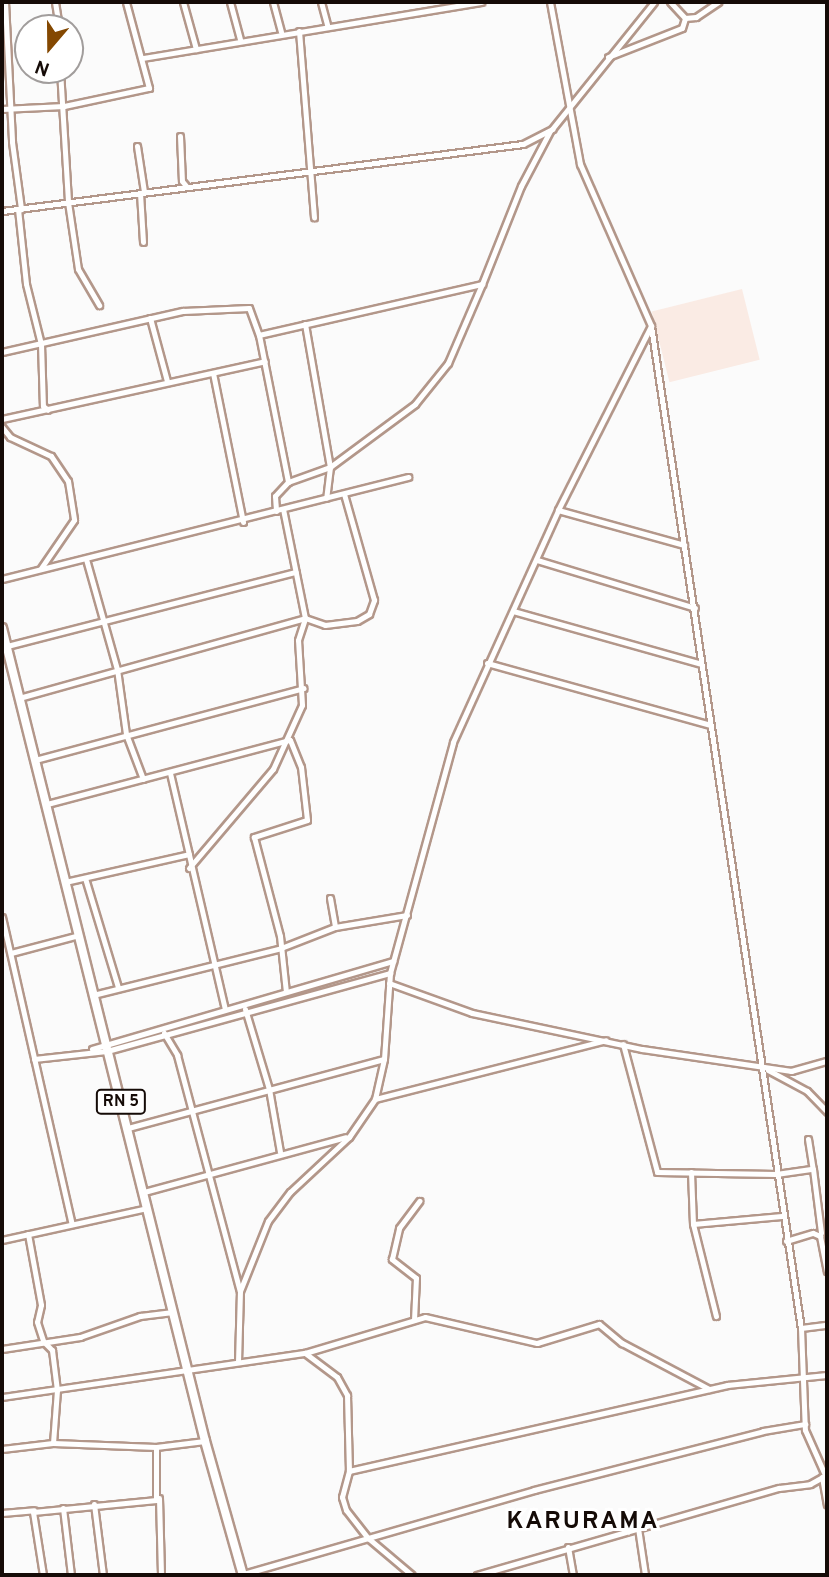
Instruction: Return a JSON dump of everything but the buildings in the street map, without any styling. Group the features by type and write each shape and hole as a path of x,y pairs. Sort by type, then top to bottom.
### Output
{"main road":[{"name":"RN 5","path":"2,628 205,1441 242,1575"}],"street":[{"path":"5,2 26,284 41,344 38,355 45,408"},
{"path":"2,109 60,106 149,88 126,2"},
{"path":"183,2 196,49"},
{"path":"230,2 240,40"},
{"path":"273,2 281,32"},
{"path":"321,2 327,25"},
{"path":"425,2 427,9"},
{"path":"143,58 281,32 481,2"},
{"path":"550,2 567,107 580,164 597,209 651,326 695,608 782,1216 802,1328 806,1379 802,1393 805,1424 825,1476 827,1505"},
{"path":"189,868 273,769 290,740 303,688 298,640 305,618 296,572 275,496 288,482 330,467 415,404 448,363 521,186 552,129 654,2"},
{"path":"670,2 685,18"},
{"path":"685,18 696,17 718,2"},
{"path":"608,57 682,28 685,18"},
{"path":"299,31 296,44 305,89 314,217"},
{"path":"60,84 68,202 78,269 99,305"},
{"path":"2,211 495,149 530,141 552,129"},
{"path":"180,136 182,181 186,186"},
{"path":"137,146 144,242"},
{"path":"260,335 482,284"},
{"path":"2,352 150,318 238,305 254,312 288,482"},
{"path":"150,318 167,381"},
{"path":"305,324 330,467 326,498"},
{"path":"240,1291 268,1221 290,1192 349,1136 375,1099 384,1059 390,973 453,742 558,510 651,326"},
{"path":"25,347 38,355"},
{"path":"2,419 39,413 45,408 265,361"},
{"path":"213,373 243,522"},
{"path":"2,427 10,437 51,456 68,481 74,520 41,568"},
{"path":"2,579 243,522 279,510 408,477"},
{"path":"19,698 305,618 340,625 357,621 374,606 344,494"},
{"path":"558,510 684,545"},
{"path":"86,559 117,669 126,734 143,779"},
{"path":"537,560 695,608"},
{"path":"7,646 296,572"},
{"path":"513,611 701,664"},
{"path":"487,663 710,725"},
{"path":"35,760 303,688"},
{"path":"47,804 290,740"},
{"path":"286,992 281,948 254,837 307,820 301,767 290,740"},
{"path":"170,772 189,854 189,868 212,967 225,1009"},
{"path":"65,882 189,854"},
{"path":"85,878 118,987"},
{"path":"330,898 335,927"},
{"path":"93,995 281,948 335,927 407,915"},
{"path":"2,917 72,1224"},
{"path":"11,954 79,935"},
{"path":"34,1059 106,1048 164,1034 286,992 393,961"},
{"path":"106,1048 162,1027 225,1009 244,1008 390,973"},
{"path":"389,983 472,1013 623,1044 791,1071 827,1061"},
{"path":"244,1008 269,1088 280,1152"},
{"path":"162,1027 177,1055 206,1174 240,1291 238,1362"},
{"path":"375,1099 607,1040"},
{"path":"623,1044 653,1168 664,1175 691,1171 776,1174 813,1169"},
{"path":"128,1128 191,1114 269,1088 384,1059"},
{"path":"762,1067 807,1091 827,1112"},
{"path":"144,1192 280,1152 349,1136"},
{"path":"786,1241 824,1231 808,1139"},
{"path":"691,1171 693,1224 716,1316"},
{"path":"414,1320 416,1278 392,1259 399,1228 419,1201"},
{"path":"2,1240 147,1208"},
{"path":"693,1224 782,1216"},
{"path":"813,1233 821,1239 827,1271"},
{"path":"28,1234 43,1341 52,1350 57,1390 53,1443"},
{"path":"2,1349 80,1337 140,1316 173,1312"},
{"path":"2,1397 305,1353 414,1320 438,1319 537,1343 600,1324 622,1343 709,1389"},
{"path":"802,1328 827,1325"},
{"path":"305,1353 337,1377 348,1395 349,1471 343,1503 368,1538 412,1575"},
{"path":"349,1471 709,1389 827,1375"},
{"path":"242,1575 547,1487 763,1431 805,1424"},
{"path":"2,1449 53,1443 156,1447 205,1441"},
{"path":"156,1447 161,1575"},
{"path":"477,1575 825,1476"},
{"path":"2,1513 156,1500 159,1495"},
{"path":"94,1504 103,1575"},
{"path":"63,1508 71,1575"},
{"path":"34,1510 43,1575"},
{"path":"638,1528 645,1575"},
{"path":"568,1547 573,1575"},
{"path":"508,1566 510,1575"}],"shaded area":[{"path":"742,289 760,360 669,382 652,311"}],"district":[{"name":"KARURAMA","path":"583,1523"}]}
